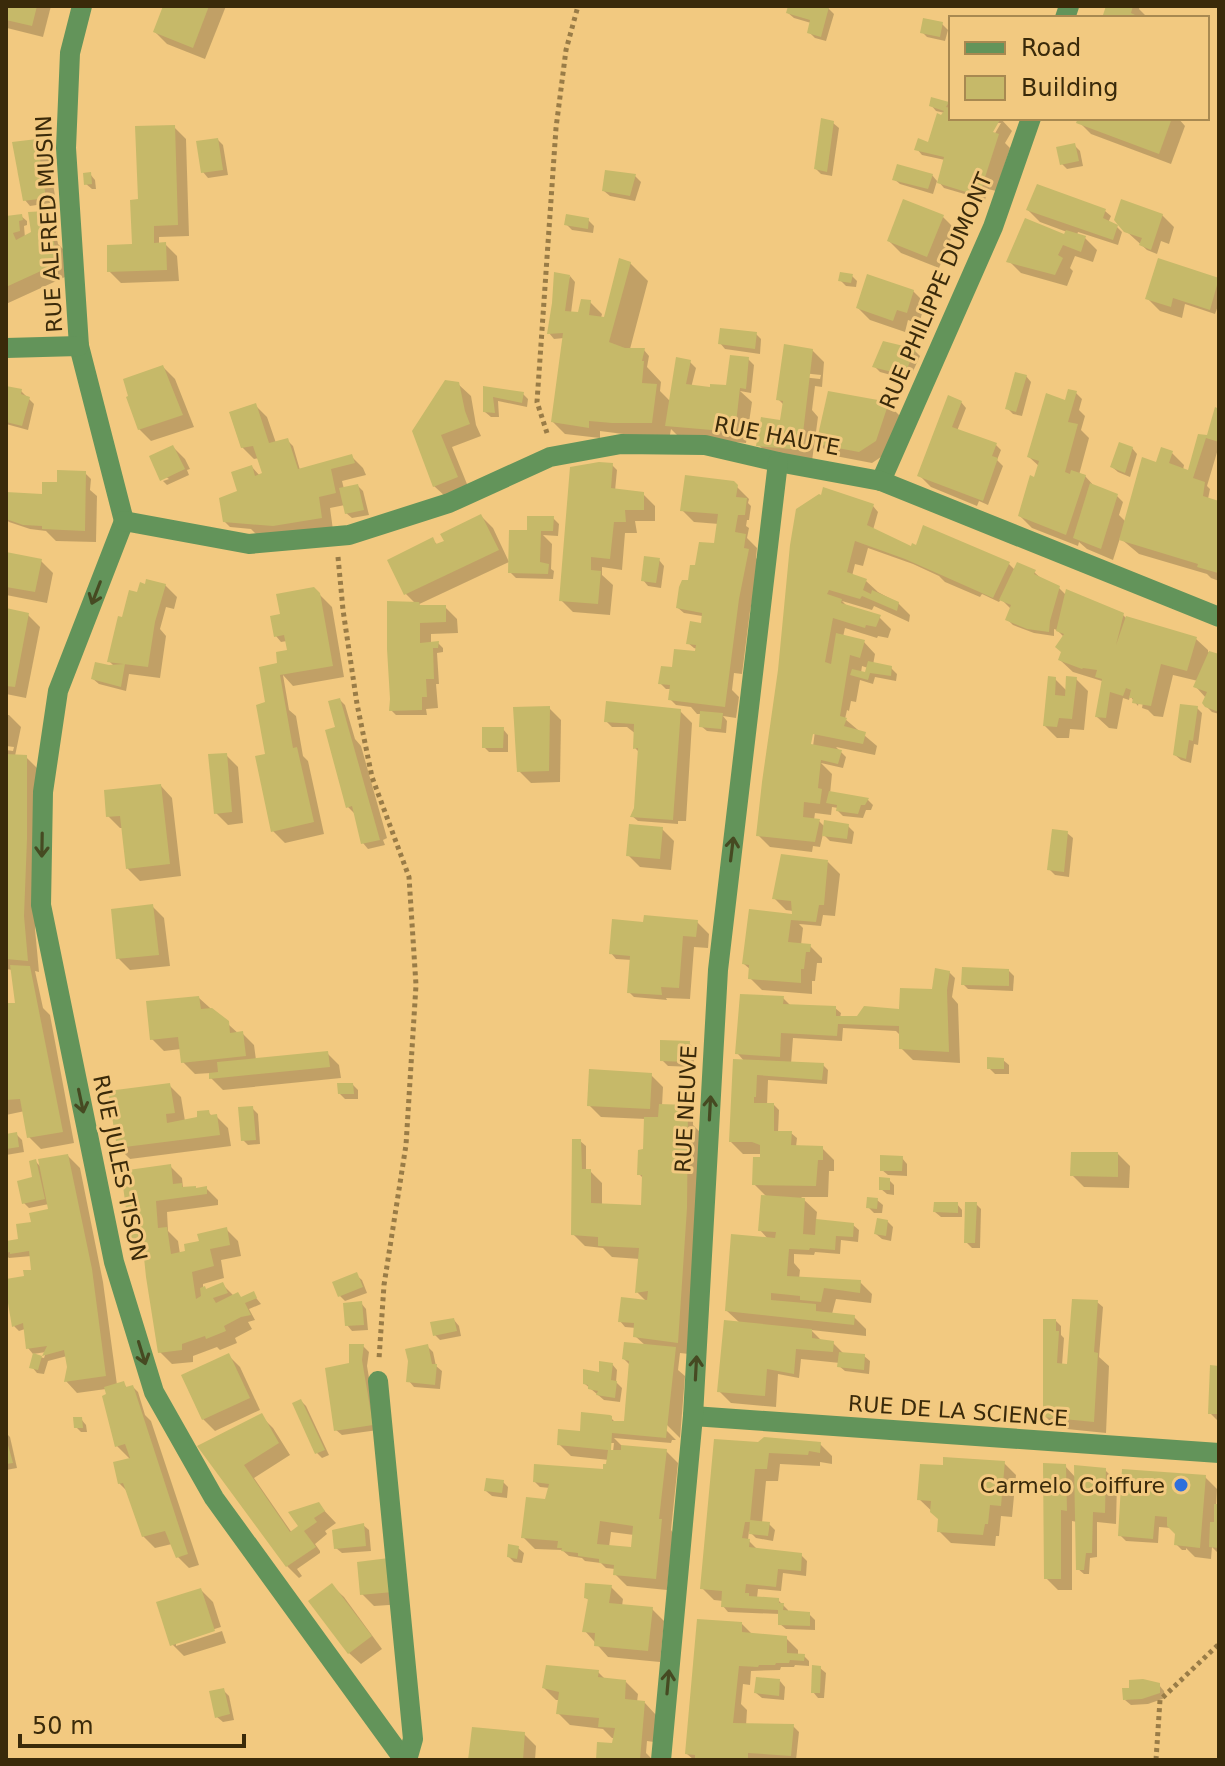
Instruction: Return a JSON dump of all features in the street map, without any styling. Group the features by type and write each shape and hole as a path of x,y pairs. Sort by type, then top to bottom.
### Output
{"street":[{"name":"RUE ALFRED MUSIN","path":"82,6 70,53 66,148 79,346 124,521"},
{"name":"RUE PHILIPPE DUMONT","path":"881,481 993,227 1030,120"},
{"path":"6,348 79,346"},
{"name":"RUE HAUTE","path":"124,521 249,544 349,535 449,503 550,457 621,444 705,445 881,481 1219,617"},
{"name":"RUE NEUVE","path":"661,1760 693,1416 718,970 778,462"},
{"name":"RUE JULES TISON","path":"124,521 58,691 43,792 41,905 114,1262 154,1392 214,1498 406,1760"},
{"path":"378,1381 413,1739 406,1760"},
{"name":"RUE DE LA SCIENCE","path":"693,1416 1219,1453"}],"path":[{"path":"559,455 546,430 537,402 556,128 566,50 578,6"},
{"path":"336,536 357,704 372,777 409,877 416,985 406,1145 384,1285 378,1381"},
{"path":"1156,1760 1160,1700 1219,1644"}],"building":[{"path":"6,6 37,6 32,26 6,20"},
{"path":"163,6 209,6 193,48 153,32"},
{"path":"788,6 829,7 821,37 807,33 810,20 786,13"},
{"path":"1106,6 1133,6 1131,13 1137,16 1103,16"},
{"path":"923,18 943,22 940,37 920,33"},
{"path":"931,97 949,102 946,107 949,108 949,120 1000,120 993,132 999,134 979,196 937,183 944,157 914,150 918,138 928,142 937,113 941,115 944,111 929,106"},
{"path":"821,118 834,121 827,172 814,169"},
{"path":"1077,120 1171,120 1159,154 1076,123"},
{"path":"175,125 178,225 154,226 154,243 166,242 167,270 107,272 107,245 132,244 130,200 138,199 135,126"},
{"path":"218,138 223,170 201,173 196,141"},
{"path":"37,139 46,198 23,201 12,142"},
{"path":"1075,143 1079,161 1060,165 1056,147"},
{"path":"897,164 933,174 928,189 892,180"},
{"path":"605,170 636,174 630,196 602,191"},
{"path":"91,172 92,184 84,185 83,173"},
{"path":"1037,184 1106,209 1103,218 1118,225 1113,240 1026,210"},
{"path":"903,199 944,215 927,257 887,241"},
{"path":"1121,199 1163,214 1151,250 1139,245 1142,238 1124,232 1114,220"},
{"path":"48,211 57,258 54,265 6,287 6,216 22,214 20,231 13,233 16,240 31,232 28,212"},
{"path":"566,214 589,218 588,229 564,225"},
{"path":"1025,218 1064,234 1066,230 1086,236 1081,252 1063,245 1058,255 1063,258 1055,275 1006,262"},
{"path":"619,258 631,262 609,342 625,348 645,348 642,383 657,384 652,423 589,421 589,428 551,422 563,333 547,334 554,272 570,275 565,311 578,312 581,299 591,300 589,315 604,317"},
{"path":"1158,258 1219,278 1210,310 1173,298 1171,307 1145,299"},
{"path":"840,272 853,274 851,283 838,281"},
{"path":"867,274 914,290 907,313 897,310 893,321 856,308"},
{"path":"720,328 757,332 755,349 718,344"},
{"path":"883,341 916,349 904,375 872,367"},
{"path":"784,344 813,349 801,450 756,446 761,417 780,420 783,401 776,400"},
{"path":"730,355 749,357 746,389 740,388 735,432 665,426 676,357 691,360 686,384 710,387 710,384 726,385"},
{"path":"163,365 183,415 138,430 123,379"},
{"path":"1015,372 1027,375 1016,412 1005,409"},
{"path":"445,380 459,382 470,424 441,435 458,477 433,487 412,431"},
{"path":"6,386 22,389 21,394 30,397 22,426 6,422"},
{"path":"483,386 524,392 522,403 493,397 495,413 483,412"},
{"path":"1068,389 1077,391 1068,422 1078,424 1065,472 1070,474 1071,470 1086,475 1066,535 1018,516 1030,475 1034,477 1039,461 1027,457 1046,393 1065,400"},
{"path":"828,391 889,402 876,441 859,452 816,444"},
{"path":"948,395 962,401 952,427 997,443 992,456 998,458 983,501 917,476"},
{"path":"256,403 269,443 288,438 298,469 352,454 355,463 331,469 336,493 319,497 322,518 273,526 223,522 219,498 237,491 231,472 252,465 255,476 262,473 253,446 241,448 229,412"},
{"path":"1215,407 1219,409 1219,442 1206,438 1193,478 1205,482 1203,496 1219,501 1218,573 1119,540 1142,457 1156,462 1161,447 1173,451 1169,463 1188,470 1198,434 1207,435"},
{"path":"1119,442 1133,447 1125,473 1110,467"},
{"path":"173,445 185,469 160,481 149,456"},
{"path":"613,463 611,488 644,492 644,510 625,510 626,522 614,522 610,559 591,557 591,570 601,571 598,604 559,601 570,467"},
{"path":"57,470 86,471 85,531 42,529 42,526 23,525 6,519 6,492 42,494 42,482 57,482"},
{"path":"685,475 734,481 738,485 736,497 747,498 745,515 738,515 735,532 746,534 744,548 749,549 725,707 668,700 670,685 658,684 661,666 672,667 674,649 695,651 696,645 686,644 690,621 701,623 702,613 676,608 679,587 682,580 688,580 690,565 695,565 699,542 714,543 718,514 680,511"},
{"path":"1090,483 1118,494 1101,549 1073,538"},
{"path":"358,484 364,510 345,514 339,488"},
{"path":"823,487 874,504 867,525 911,546 912,543 916,545 923,525 1010,562 993,598 905,559 855,541 847,572 867,579 863,590 871,594 872,590 899,602 897,611 862,596 860,599 829,590 827,594 842,599 841,603 881,615 876,627 866,625 865,628 833,618 825,662 831,664 836,633 865,640 860,658 850,655 840,716 847,718 844,726 866,732 863,744 813,734 811,744 842,750 838,764 821,760 820,804 804,802 803,817 820,819 815,842 756,836 796,509 821,495"},
{"path":"481,514 499,550 404,595 387,560 433,537 436,544 444,541 440,534"},
{"path":"527,516 554,516 553,531 541,531 540,562 549,564 548,574 508,573 509,530 527,530"},
{"path":"6,552 42,559 35,592 6,587"},
{"path":"644,556 660,558 656,583 641,581"},
{"path":"1017,562 1060,586 1049,632 1027,629 1005,620 1011,605 999,600"},
{"path":"146,579 166,584 155,622 148,667 107,662 118,616 122,617 129,590 137,592 140,582 145,584"},
{"path":"314,587 320,593 333,666 280,675 293,748 297,747 314,822 271,832 255,756 265,754 256,705 265,702 259,667 277,663 276,652 287,650 284,635 274,637 270,616 280,614 276,594"},
{"path":"1066,589 1124,613 1116,645 1126,616 1197,637 1187,671 1161,664 1151,706 1132,703 1133,698 1129,698 1131,690 1126,688 1123,696 1110,692 1106,718 1095,717 1102,679 1095,677 1097,670 1082,669 1058,660 1061,652 1055,647 1064,634 1056,631"},
{"path":"387,601 446,605 446,622 420,623 420,643 439,641 438,648 433,648 434,679 426,679 427,697 422,697 422,710 389,711"},
{"path":"6,608 29,613 15,687 6,686"},
{"path":"1209,651 1219,654 1219,712 1202,703 1207,692 1193,687"},
{"path":"868,661 892,666 891,676 870,673 868,680 850,675 852,669 865,672"},
{"path":"95,662 125,664 121,687 91,679"},
{"path":"1048,676 1056,677 1055,695 1065,696 1066,676 1077,677 1072,719 1059,718 1057,727 1043,726"},
{"path":"340,698 380,840 361,844 352,806 346,808 325,730 335,727 328,701"},
{"path":"606,701 681,709 673,820 630,817 634,808 638,748 633,749 634,724 604,722"},
{"path":"1180,704 1198,706 1193,741 1189,740 1186,759 1173,755"},
{"path":"550,706 549,771 517,772 513,707"},
{"path":"700,711 723,713 721,729 699,727"},
{"path":"482,727 504,727 503,748 482,748"},
{"path":"227,753 232,812 214,814 208,754"},
{"path":"6,754 27,755 24,916 28,961 6,959"},
{"path":"161,784 170,864 126,869 120,816 106,817 104,790"},
{"path":"829,791 869,798 865,805 861,805 858,814 836,811 837,805 826,803"},
{"path":"824,820 849,824 847,839 822,836"},
{"path":"629,824 663,827 660,859 626,856"},
{"path":"1052,829 1068,831 1064,872 1047,870"},
{"path":"781,854 828,860 824,905 819,905 816,922 791,920 788,942 811,944 810,952 806,952 804,969 801,969 801,983 748,979 749,965 742,964 749,909 792,914 791,901 772,899"},
{"path":"153,904 159,955 116,959 111,909"},
{"path":"644,915 698,920 696,937 683,936 679,988 661,987 662,995 627,993 630,956 609,954 612,919 643,922"},
{"path":"10,965 30,966 63,1132 27,1138 20,1099 6,1100 6,1003 15,1003"},
{"path":"962,967 1009,969 1009,986 961,985"},
{"path":"935,968 950,971 947,990 949,1052 899,1049 899,1026 838,1024 837,1036 781,1033 780,1057 735,1054 740,994 784,996 783,1004 836,1006 836,1016 857,1016 864,1006 899,1009 900,988 932,989"},
{"path":"199,996 201,1009 212,1008 229,1021 230,1033 243,1031 246,1056 181,1063 178,1037 150,1040 146,1001"},
{"path":"660,1040 690,1041 689,1062 660,1061"},
{"path":"328,1051 330,1067 209,1079 209,1073 218,1072 217,1062"},
{"path":"987,1057 1004,1058 1004,1069 987,1069"},
{"path":"733,1059 824,1063 822,1080 757,1075 754,1097 754,1103 774,1103 774,1131 792,1131 791,1145 823,1146 823,1160 818,1160 816,1186 752,1185 753,1157 760,1157 760,1145 729,1142"},
{"path":"589,1069 652,1073 650,1109 587,1106"},
{"path":"170,1083 175,1113 166,1114 167,1123 197,1117 197,1111 209,1110 210,1115 217,1114 220,1135 117,1148 108,1091"},
{"path":"337,1083 353,1083 354,1094 338,1094"},
{"path":"659,1104 688,1105 687,1208 678,1343 633,1337 634,1323 618,1322 621,1297 647,1300 648,1291 635,1293 639,1248 598,1246 598,1237 571,1235 572,1139 581,1139 582,1169 591,1169 591,1203 641,1205 642,1175 637,1175 638,1150 643,1149 644,1117 658,1117"},
{"path":"253,1106 256,1140 241,1141 238,1107"},
{"path":"17,1132 19,1147 6,1149 6,1134"},
{"path":"1071,1152 1118,1152 1118,1177 1070,1176"},
{"path":"68,1154 92,1269 106,1376 64,1382 67,1367 64,1350 42,1356 47,1346 26,1349 23,1323 12,1327 6,1279 24,1276 23,1270 31,1270 29,1251 6,1253 6,1241 18,1239 16,1224 31,1222 29,1213 48,1209 38,1159"},
{"path":"880,1155 903,1156 902,1171 880,1171"},
{"path":"36,1159 45,1199 22,1204 17,1181 32,1177 29,1161"},
{"path":"171,1164 173,1184 182,1183 182,1187 196,1188 207,1186 207,1194 156,1201 158,1228 167,1227 171,1254 185,1251 184,1244 199,1241 197,1234 227,1227 230,1245 210,1249 214,1266 192,1272 196,1299 201,1296 200,1288 205,1286 206,1289 223,1282 228,1293 213,1298 216,1303 238,1292 241,1297 254,1291 257,1298 245,1303 251,1315 224,1326 226,1331 182,1344 182,1350 158,1353 142,1238 130,1239 121,1171"},
{"path":"879,1177 890,1178 890,1190 879,1190"},
{"path":"761,1195 805,1198 803,1234 815,1235 816,1219 854,1223 853,1237 836,1236 835,1250 789,1249 787,1276 861,1280 860,1293 824,1288 821,1302 771,1293 771,1300 816,1304 816,1311 855,1315 854,1325 725,1311 731,1234 775,1238 776,1232 758,1231"},
{"path":"867,1197 878,1198 877,1209 866,1208"},
{"path":"934,1202 958,1202 958,1213 933,1212"},
{"path":"965,1202 977,1202 975,1243 964,1243"},
{"path":"877,1218 888,1220 886,1236 874,1234"},
{"path":"357,1272 363,1287 338,1297 332,1282"},
{"path":"1072,1299 1098,1300 1094,1422 1043,1417 1043,1319 1056,1319 1056,1331 1059,1331 1057,1363 1067,1364"},
{"path":"362,1301 364,1325 345,1326 343,1303"},
{"path":"454,1318 457,1331 433,1336 430,1322"},
{"path":"724,1320 812,1329 812,1338 834,1341 833,1352 796,1349 794,1374 767,1369 765,1396 717,1392"},
{"path":"624,1342 676,1347 666,1438 612,1433 611,1450 621,1450 621,1445 667,1449 656,1579 613,1575 614,1565 578,1556 578,1553 561,1551 562,1548 557,1548 558,1541 521,1538 526,1497 545,1499 549,1484 533,1482 534,1464 603,1469 603,1464 606,1464 608,1450 557,1445 558,1429 580,1431 581,1412 610,1415 612,1421 624,1421 629,1361 622,1359","holes":["600,1521 633,1526 631,1547 597,1544"]},
{"path":"349,1344 364,1344 362,1360 373,1425 334,1431 325,1368 349,1363"},
{"path":"428,1344 432,1364 437,1364 435,1385 406,1382 408,1361 405,1349"},
{"path":"839,1352 865,1354 864,1370 837,1367"},
{"path":"33,1353 42,1356 38,1370 29,1368"},
{"path":"229,1353 250,1398 202,1420 181,1375"},
{"path":"599,1361 613,1363 611,1380 617,1381 615,1398 596,1395 598,1391 588,1389 588,1385 583,1384 583,1369 599,1372"},
{"path":"1210,1365 1219,1366 1219,1414 1208,1414"},
{"path":"124,1381 126,1387 133,1385 188,1554 176,1558 165,1531 142,1537 123,1483 118,1484 113,1462 130,1458 125,1444 115,1447 102,1396 106,1394 104,1387"},
{"path":"301,1399 325,1450 315,1454 292,1403"},
{"path":"262,1413 279,1443 244,1465 290,1532 298,1526 288,1512 319,1502 325,1511 314,1518 317,1522 304,1531 316,1547 286,1567 197,1446"},
{"path":"73,1417 82,1417 83,1428 74,1428"},
{"path":"764,1437 821,1442 820,1453 769,1453 767,1469 755,1469 750,1522 745,1522 742,1538 750,1539 749,1547 802,1553 801,1571 778,1569 776,1587 746,1584 745,1593 779,1598 779,1603 784,1603 783,1610 810,1612 810,1626 778,1625 778,1610 721,1607 722,1591 700,1589 714,1439 758,1442"},
{"path":"6,1438 13,1463 6,1464"},
{"path":"943,1457 1005,1461 1001,1506 990,1505 983,1535 937,1532 938,1519 930,1512 931,1501 917,1500 920,1464 943,1465"},
{"path":"1043,1463 1066,1464 1067,1511 1061,1510 1061,1579 1044,1579"},
{"path":"1074,1465 1106,1468 1105,1513 1093,1512 1092,1553 1086,1553 1084,1570 1076,1570"},
{"path":"1122,1469 1206,1475 1200,1548 1174,1545 1175,1534 1167,1526 1167,1517 1155,1516 1153,1539 1118,1536"},
{"path":"486,1478 504,1480 502,1493 484,1491"},
{"path":"1214,1504 1219,1504 1219,1548 1209,1547"},
{"path":"750,1520 770,1522 768,1536 749,1534"},
{"path":"364,1523 366,1546 334,1549 332,1530"},
{"path":"508,1544 519,1546 517,1559 507,1557"},
{"path":"389,1558 393,1592 360,1595 357,1562"},
{"path":"332,1583 372,1636 348,1654 308,1601"},
{"path":"585,1583 612,1585 609,1603 653,1607 648,1651 594,1646 595,1633 582,1632 588,1599 584,1598"},
{"path":"201,1588 215,1631 170,1646 156,1602"},
{"path":"697,1619 742,1622 742,1632 787,1636 787,1653 805,1654 804,1661 790,1660 789,1663 758,1667 739,1666 733,1723 794,1724 791,1756 748,1753 748,1760 695,1760 695,1755 685,1754"},
{"path":"546,1665 599,1670 598,1677 626,1680 625,1699 645,1701 640,1760 596,1760 597,1742 612,1743 615,1728 598,1727 599,1718 556,1714 559,1692 542,1688"},
{"path":"812,1665 821,1666 820,1693 811,1693"},
{"path":"756,1677 780,1679 779,1696 754,1693"},
{"path":"1129,1680 1160,1683 1160,1693 1142,1699 1123,1700 1122,1688 1129,1688"},
{"path":"224,1688 230,1714 215,1718 209,1691"},
{"path":"472,1727 525,1732 523,1760 468,1760"}],"place":[{"name":"Carmelo Coiffure","path":"1181,1485"}]}
